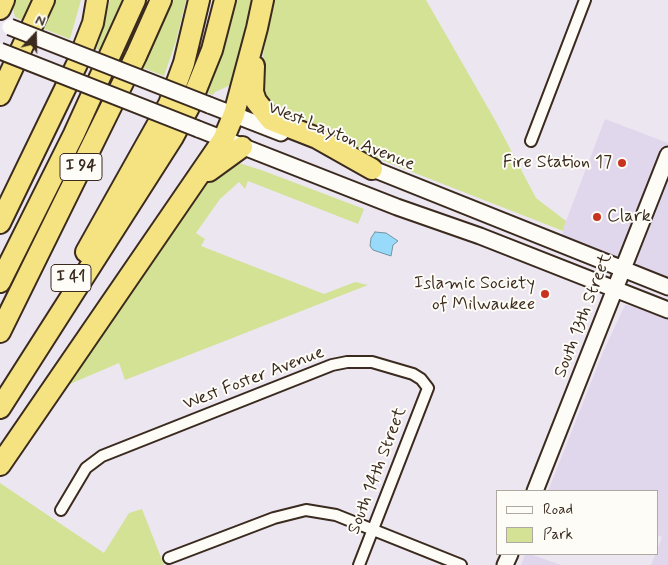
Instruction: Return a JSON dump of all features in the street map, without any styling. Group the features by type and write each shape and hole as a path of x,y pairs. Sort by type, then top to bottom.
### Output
{"highway":[{"path":"0,9 4,0"},
{"path":"0,95 44,0"},
{"path":"0,223 77,64 93,23 97,0"},
{"name":"I 94","path":"0,282 74,134 135,0"},
{"name":"I 94","path":"0,332 136,56 160,0"},
{"name":"I 41","path":"0,403 169,104 184,63 199,0"},
{"path":"0,408 173,137 189,107 209,57 225,0"},
{"path":"263,0 253,79 254,96 261,110 271,120 316,138 372,169"},
{"path":"0,466 223,140 234,114 258,28"},
{"path":"194,184 226,157 242,147"}],"main road":[{"name":"West Layton Avenue","path":"5,25 668,287"},
{"path":"0,52 223,140 397,207 480,236 668,310"},
{"name":"South 13th Street","path":"535,490 668,155"}],"street":[{"path":"531,141 586,0"},
{"name":"West Foster Avenue","path":"61,510 82,473 102,456 332,365 361,361 384,365 421,379 428,388"},
{"name":"South 14th Street","path":"359,565 428,388"},
{"path":"169,558 274,518 300,511 319,510 461,565"}],"shaded area":[{"path":"605,119 668,143 668,287 559,245 566,221"},
{"path":"625,305 668,320 668,565 651,565 655,555 658,555 658,547 662,537 658,535 658,490 548,490 603,352"},
{"path":"525,555 533,555 561,565 521,565"}],"green space":[{"path":"14,0 33,0 24,21 15,17 12,5"},
{"path":"52,0 81,0 70,39 39,27"},
{"path":"110,0 123,0 101,51 96,49"},
{"path":"170,0 186,0 176,41 164,76 141,67"},
{"path":"232,0 251,0 239,69 233,84 215,92 213,95 204,92"},
{"path":"272,0 426,0 495,120 536,198 566,221 563,231 374,157 320,130 266,110 259,81"},
{"path":"233,161 364,209 358,224 248,181 245,189 239,182 220,199 196,233 205,239 201,246 324,294 355,282 368,285 125,380 119,363 63,387 206,186 206,181 228,162"},
{"path":"0,483 104,553 129,513 142,509 164,565 0,565"}],"water":[{"path":"375,232 386,233 398,241 393,245 391,256 373,250 370,246 371,238"}],"place":[{"name":"Fire Station 17","path":"622,163"},
{"name":"Clark","path":"597,217"},
{"name":"Islamic Society of Milwaukee","path":"545,294"}]}
